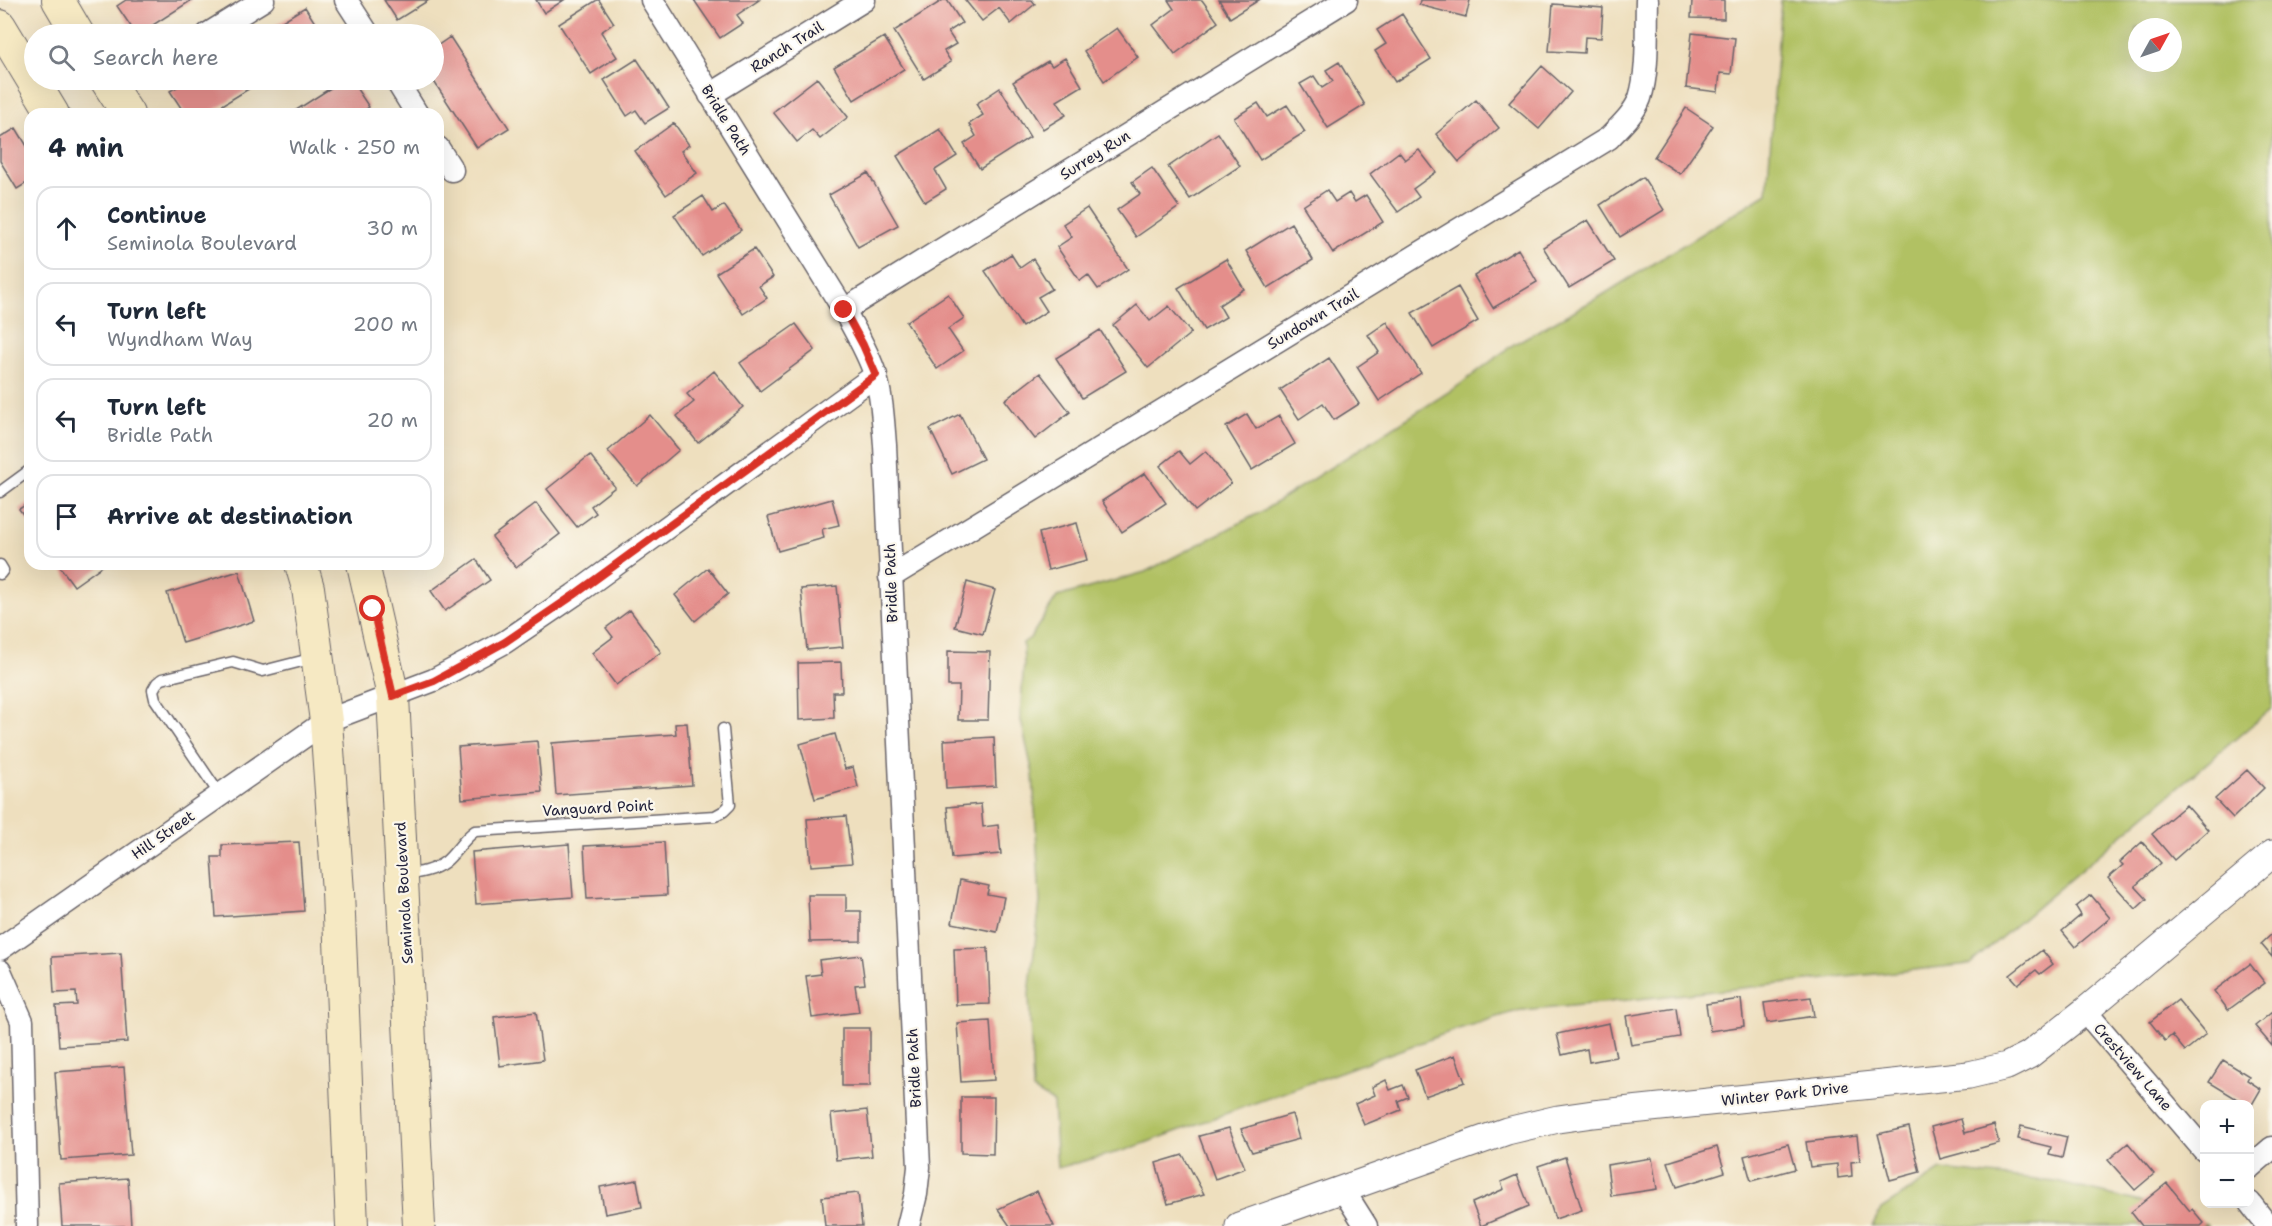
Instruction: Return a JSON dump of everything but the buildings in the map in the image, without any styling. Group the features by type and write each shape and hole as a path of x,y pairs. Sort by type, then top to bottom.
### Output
{"main road":[{"path":"58,0 72,24"},
{"path":"0,26 24,66"},
{"path":"39,90 49,108"},
{"path":"112,90 124,108"},
{"path":"303,570 308,588 326,721 338,904 352,1226"},
{"name":"Seminola Boulevard","path":"364,570 393,696 404,875 419,1226"}],"street":[{"path":"224,24 263,0"},
{"path":"346,0 362,24"},
{"name":"Bridle Path","path":"652,0 844,310 876,375 885,445 919,1167 916,1194 908,1226"},
{"name":"Ranch Trail","path":"711,95 864,0"},
{"name":"Surrey Run","path":"844,310 1347,0"},
{"name":"Sundown Trail","path":"890,577 1609,138 1628,118 1640,98 1644,70 1647,0"},
{"path":"402,90 413,108"},
{"path":"444,157 452,170"},
{"name":"Hill Street","path":"0,949 326,721 434,681 505,642 574,595 876,375"},
{"name":"Winter Park Drive","path":"1239,1226 1507,1131 1558,1119 1969,1075 1997,1068 2029,1055 2272,854"},
{"path":"0,971 22,1021 27,1226"},
{"name":"Crestview Lane","path":"2085,1011 2200,1144"},
{"path":"2254,1164 2272,1148"},
{"path":"1342,1188 1366,1226"},
{"path":"2254,1208 2268,1226"}],"lane":[{"path":"0,492 24,474"},
{"path":"0,565 3,570 0,574"},
{"path":"220,795 155,699 153,690 157,683 233,662 263,671 318,658"},
{"name":"Vanguard Point","path":"404,875 426,872 445,862 465,838 475,831 715,816 730,805 723,729"}],"green space":[{"path":"1781,0 2272,0 2272,708 1970,964 1514,1012 1455,1030 1126,1150 1057,1168 1053,1102 1033,1090 1029,994 1040,902 1033,774 1020,716 1023,643 1030,638 1057,597 1145,572 1261,512 1458,386 1514,344 1601,296 1767,193"},
{"path":"1941,1170 2056,1182 2179,1211 2208,1226 1872,1226 1881,1209"}],"route":[{"path":"373,609 393,696 434,681 505,642 574,595 876,375 844,310"}]}
